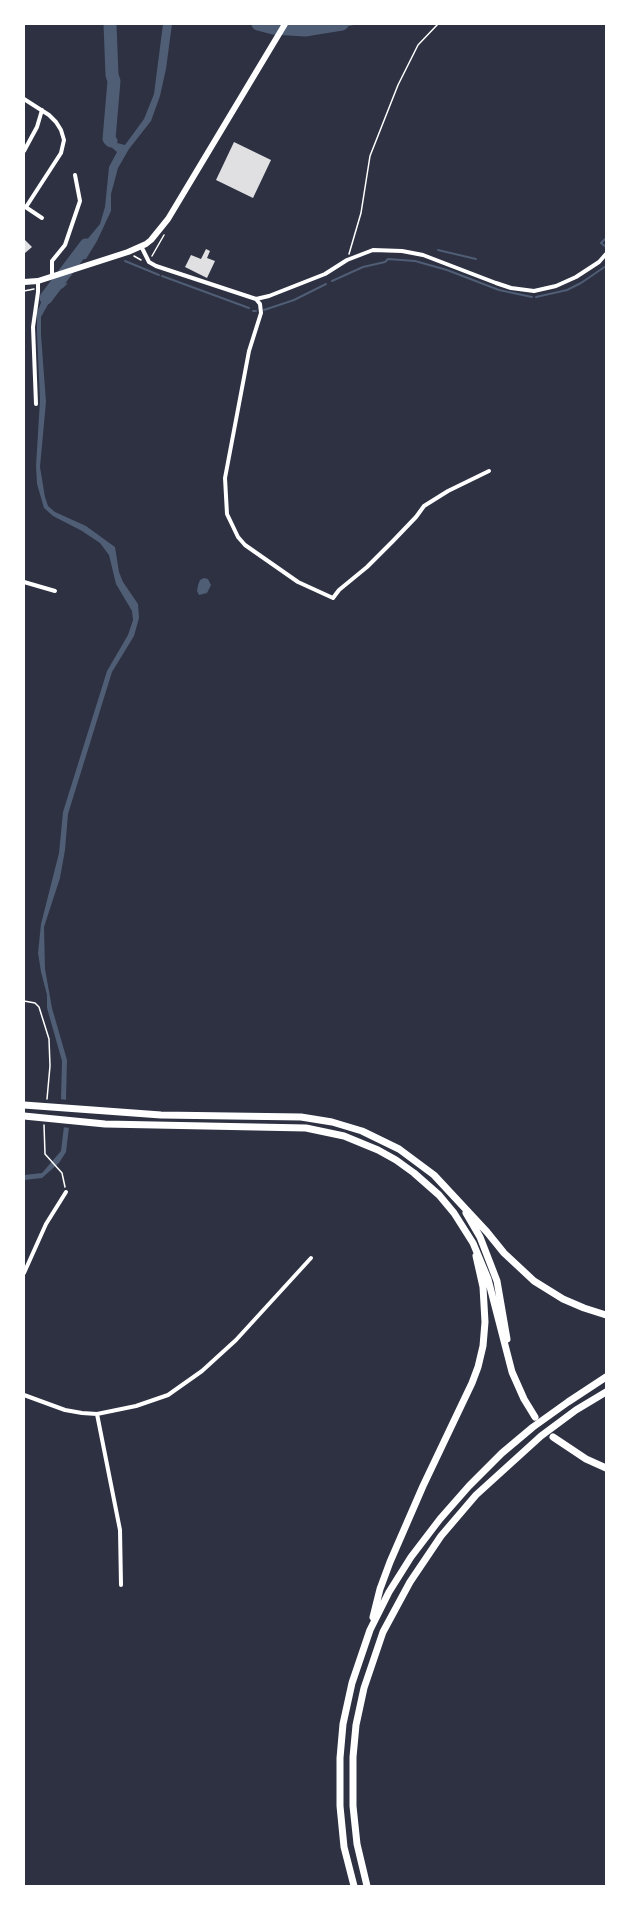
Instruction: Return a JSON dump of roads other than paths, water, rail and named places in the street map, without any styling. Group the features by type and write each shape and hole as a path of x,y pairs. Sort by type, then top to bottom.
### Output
{"highway":[{"path":"25,1105 161,1115 286,1116 317,1119 362,1131 393,1146 419,1163 460,1202 504,1253 534,1281 563,1299 606,1315"},
{"path":"24,1116 105,1124 306,1128 327,1132 360,1142 384,1153 412,1171 428,1184 449,1207 473,1243 488,1279 510,1362 522,1394 535,1416"},
{"path":"460,1202 480,1236 497,1281 506,1324 510,1362"},
{"path":"354,1886 344,1846 340,1806 340,1758 343,1724 352,1683 370,1630 380,1589 390,1562 423,1486 472,1384 478,1367 483,1346 485,1304 473,1243"},
{"path":"370,1630 400,1573 440,1519 469,1486 502,1453 533,1428 606,1377"},
{"path":"367,1886 357,1844 353,1806 353,1757 356,1725 364,1688 383,1632 410,1582 441,1536 476,1495 541,1436 558,1423 606,1392"},
{"path":"553,1436 586,1459 606,1468"}],"main road":[{"path":"24,282 38,281 82,267 141,246 151,240 168,219 285,24"}],"street":[{"path":"24,99 42,110 56,122 61,130 63,146 56,161 25,207 42,218"},
{"path":"24,150 37,127 42,110"},
{"path":"52,276 52,261 64,245 80,201 75,175"},
{"path":"141,246 152,264 214,287 256,299 269,296 325,274 347,260 373,250 402,251 423,255 511,288 534,291 556,286 576,277 599,262 606,254"},
{"path":"36,404 32,327 38,292 38,281"},
{"path":"256,299 260,304 261,313 249,351 225,478 225,497 227,514 238,537 245,545 262,558 298,582 333,598 339,590 367,567 388,546 416,517 424,506 448,491 489,471"},
{"path":"24,582 55,592"},
{"path":"24,1273 46,1224 66,1192"},
{"path":"24,1395 64,1410 82,1414 97,1414 150,1403 168,1395 183,1386 202,1371 236,1340 311,1258"},
{"path":"97,1414 120,1530 121,1585"}],"water":[{"path":"163,24 172,24 166,69 160,96 151,121 129,149 118,168 111,194 111,211 97,241 86,259 70,260 100,224 105,207 109,167 117,152 110,146 106,139 108,125 113,126 112,138 117,143 125,145 144,119 154,94"},
{"path":"323,24 359,24 326,31 306,33 288,32 291,25 302,28"},
{"path":"68,283 63,288 55,292 41,317 46,402 40,467 45,497 48,506 55,512 86,526 115,547 119,572 123,582 138,604 139,618 134,636 112,672 68,814 65,850 60,878 44,927 45,969 52,1008 67,1060 66,1099 69,1127 66,1152 59,1163 42,1178 24,1180 24,1175 42,1173 61,1151 64,1126 61,1098 62,1061 47,1008 47,995 38,953 41,924 59,853 63,812 107,671 128,635 133,620 132,611 116,584 109,555 100,543 82,531 53,516 44,508 37,484 36,466 40,400 37,312 44,296 52,285"},
{"path":"204,578 208,579 211,585 207,593 199,595 197,591 198,585 200,580"}],"waterway":[{"path":"110,24 112,75 114,81 109,139 111,141"},
{"path":"258,24 273,28 305,30 342,24"},
{"path":"606,238 601,243 606,247"},
{"path":"46,298 86,245"},
{"path":"438,250 476,259"},
{"path":"332,281 363,267 385,262 388,259 415,261 447,270 499,290 532,297"},
{"path":"125,261 159,275"},
{"path":"536,297 567,290 581,283 606,266"},
{"path":"162,276 249,308"},
{"path":"264,310 294,300 326,284"}]}
